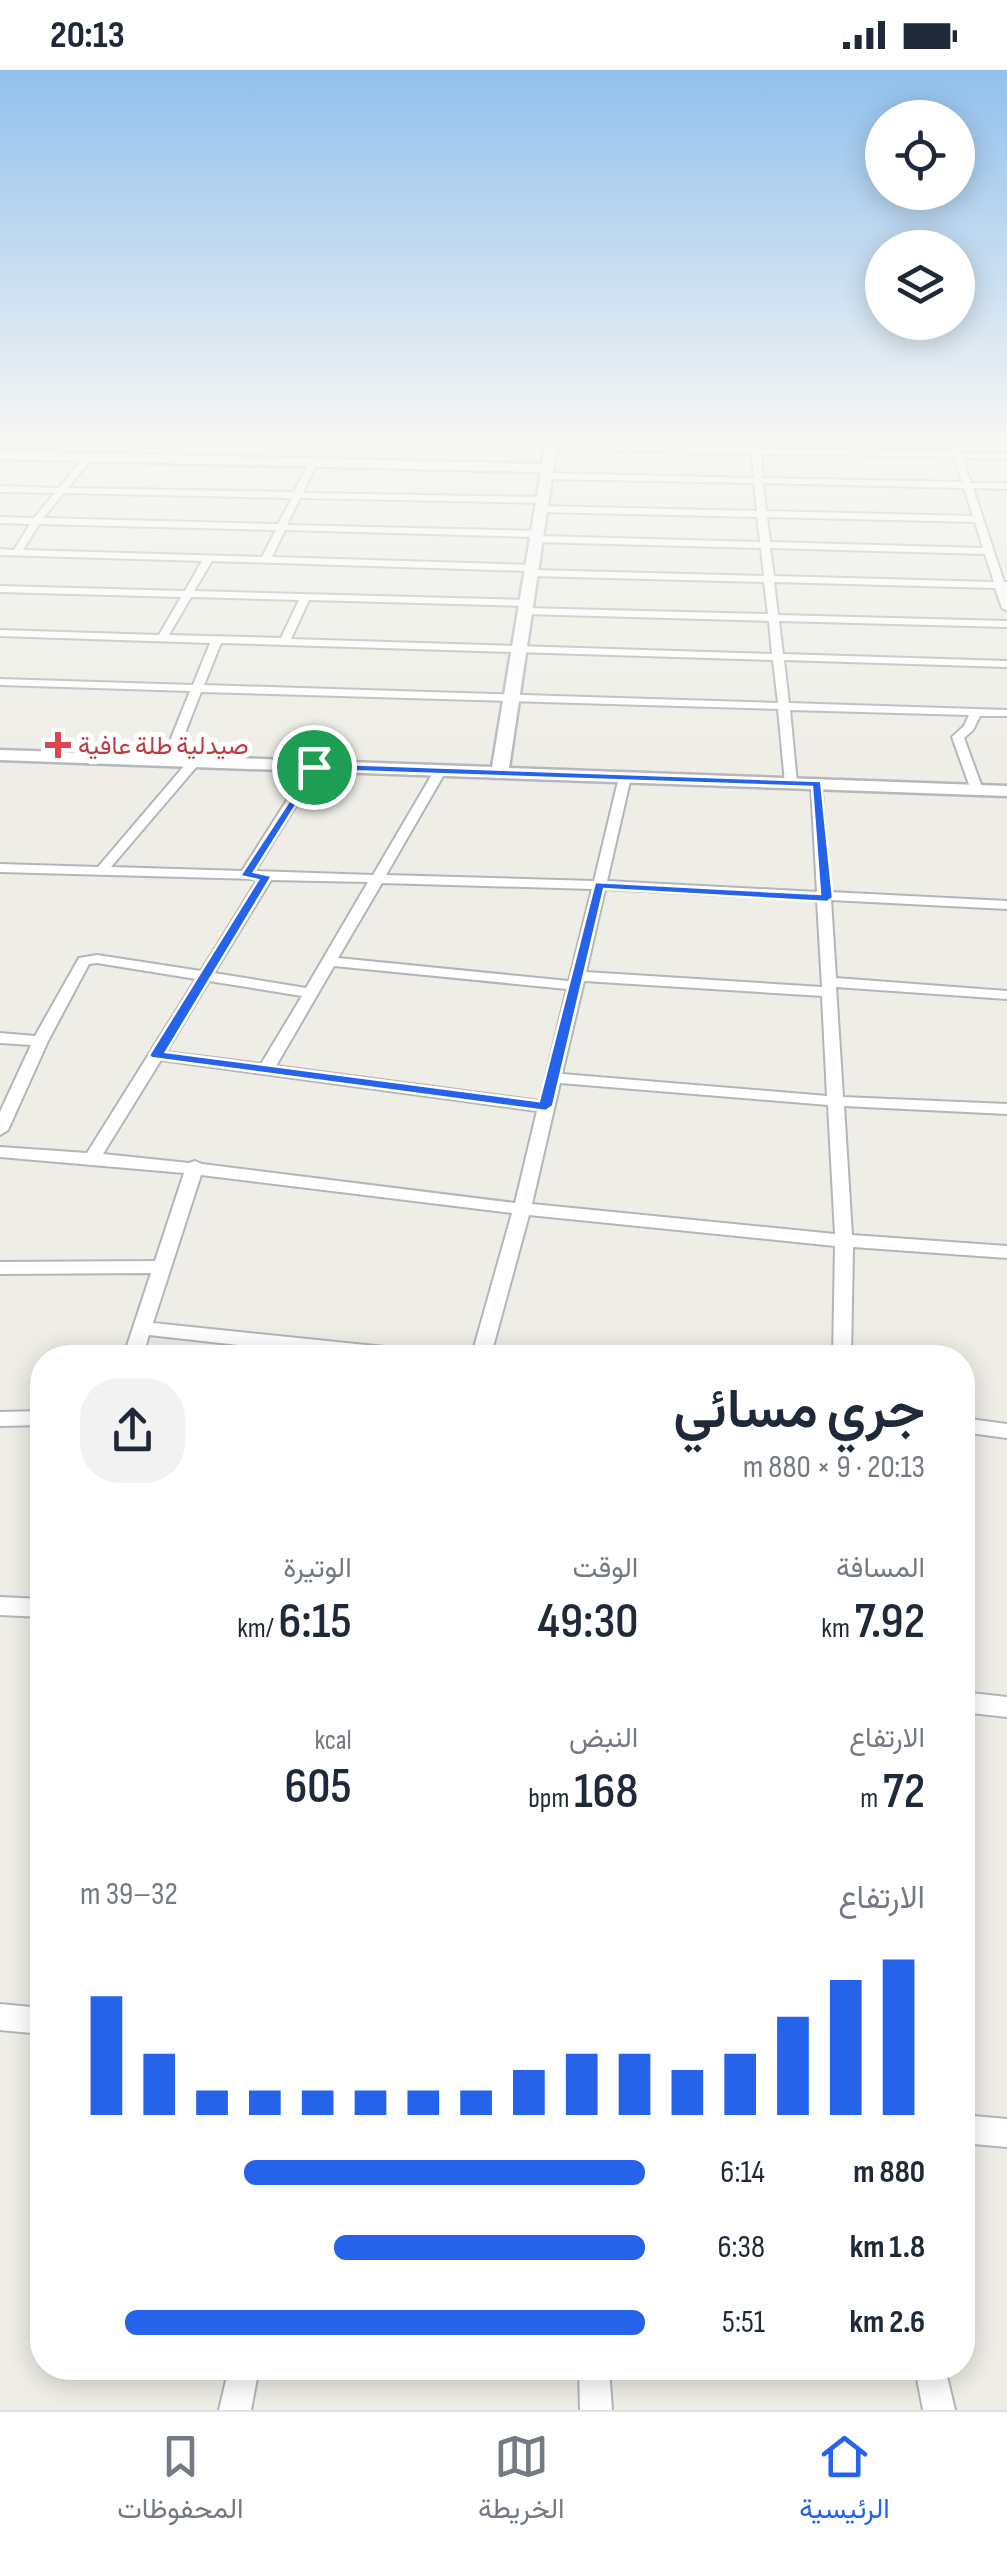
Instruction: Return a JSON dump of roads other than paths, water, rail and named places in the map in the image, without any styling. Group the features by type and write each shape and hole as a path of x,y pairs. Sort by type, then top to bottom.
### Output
{"street":[{"path":"17,552 21,546"},
{"path":"265,561 272,546"},
{"path":"500,772 535,546"},
{"path":"764,546 782,657 792,783"},
{"path":"773,546 988,551"},
{"path":"986,546 1003,585 1007,608"},
{"path":"0,552 1003,585"},
{"path":"162,638 210,558"},
{"path":"0,588 1007,624"},
{"path":"285,640 305,598"},
{"path":"0,634 1007,664"},
{"path":"168,761 217,639"},
{"path":"0,682 1007,713"},
{"path":"976,712 958,737 977,790"},
{"path":"0,755 1007,791"},
{"path":"101,871 194,762"},
{"path":"246,876 314,767"},
{"path":"267,1068 440,771"},
{"path":"484,1345 522,1210 624,777"},
{"path":"817,784 827,898 833,1101 844,1242 842,1345"},
{"path":"0,868 599,884 1007,905"},
{"path":"93,1157 266,876"},
{"path":"0,1130 40,1042 84,961 97,959 311,993"},
{"path":"330,961 578,981 1007,995"},
{"path":"0,1038 40,1042"},
{"path":"156,1055 546,1106"},
{"path":"552,1078 833,1101 1007,1109"},
{"path":"0,1152 195,1166 522,1210 844,1242 1007,1252"},
{"path":"136,1345 195,1166"},
{"path":"0,1268 163,1267"},
{"path":"142,1328 302,1345"},
{"path":"0,1418 30,1418"},
{"path":"975,1427 1007,1431"},
{"path":"0,1606 30,1606"},
{"path":"975,1703 1007,1707"},
{"path":"0,2017 30,2021"},
{"path":"975,2130 1007,2134"},
{"path":"236,2410 242,2380"},
{"path":"595,2380 596,2410"},
{"path":"932,2380 938,2410"}],"place":[{"name":"صيدلية طلة عافية","path":"58,745"}]}
